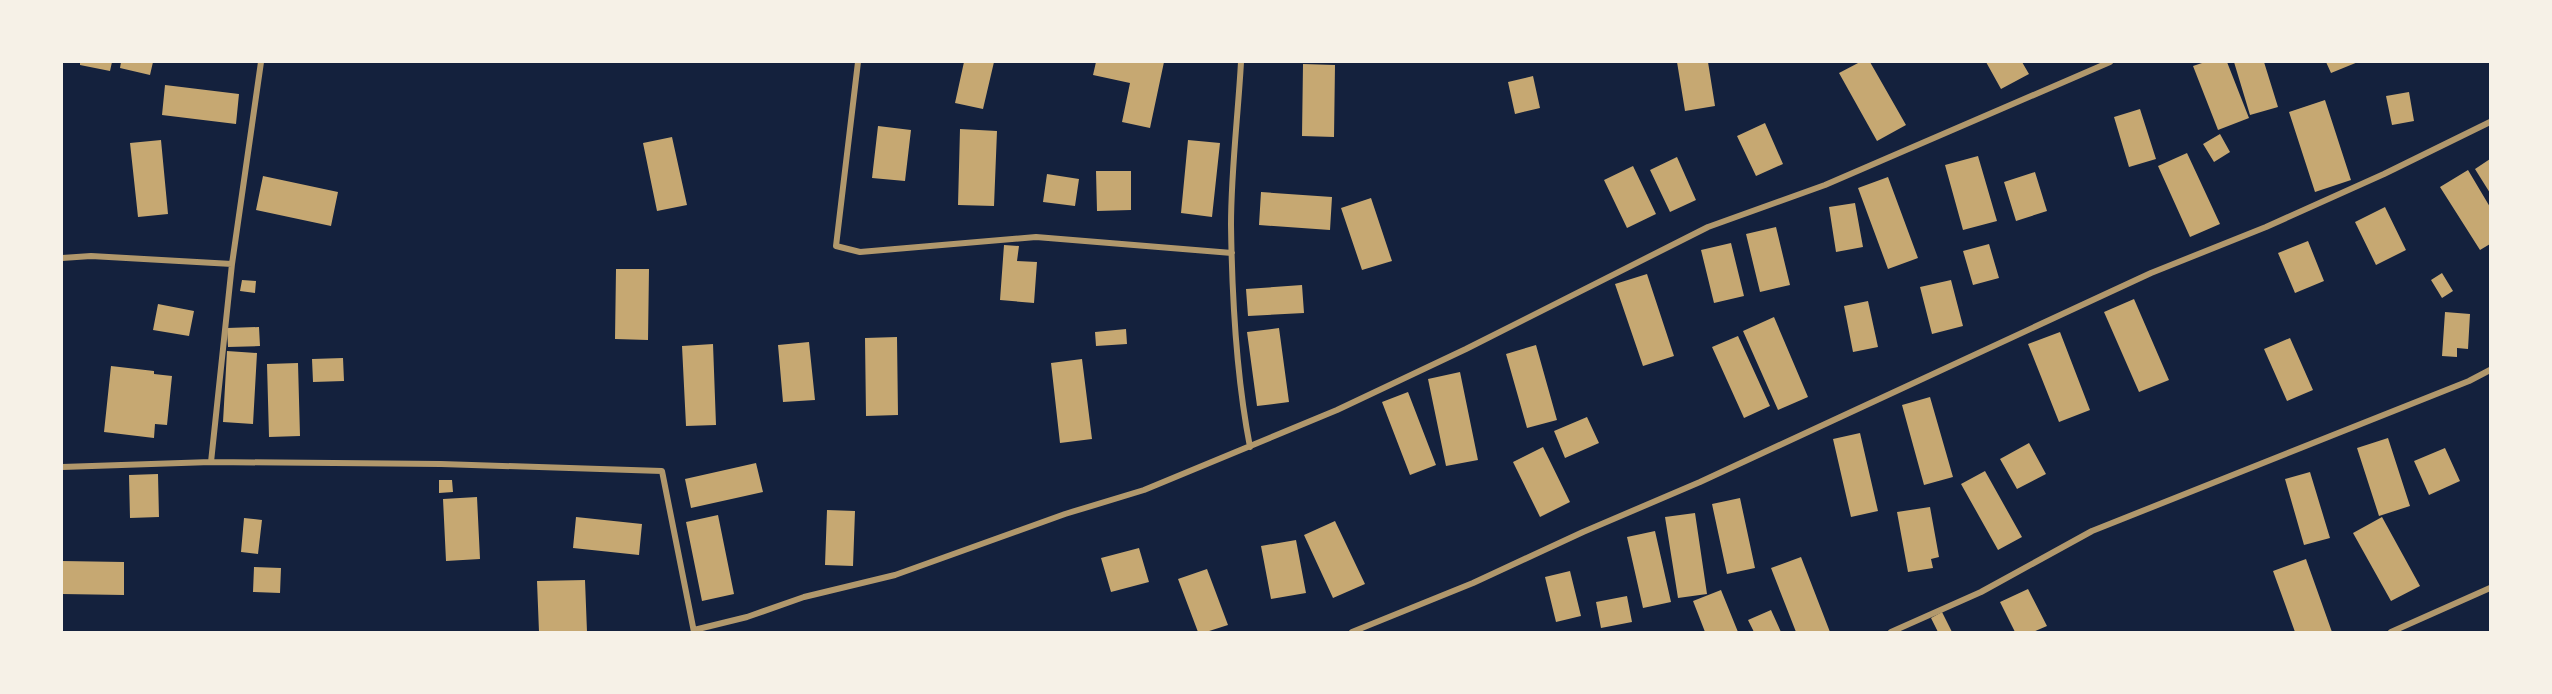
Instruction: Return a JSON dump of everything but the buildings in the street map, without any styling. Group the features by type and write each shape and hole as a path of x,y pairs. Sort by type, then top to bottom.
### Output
{"street":[{"path":"211,462 232,264 261,62"},
{"path":"858,62 836,246 860,252 1036,237 1232,253"},
{"path":"1241,62 1231,224 1242,405 1250,447"},
{"path":"62,467 211,462 441,464 662,471 694,631 747,618 804,597 895,575 1065,514 1144,490 1337,410 1466,349 1708,227 1825,185 2110,62"},
{"path":"1352,633 1700,482 2151,273 2266,227 2384,174 2490,122"},
{"path":"62,258 91,256 232,264"},
{"path":"1891,633 1981,592 2092,531 2469,381 2490,370"},
{"path":"2391,633 2490,588"}]}
